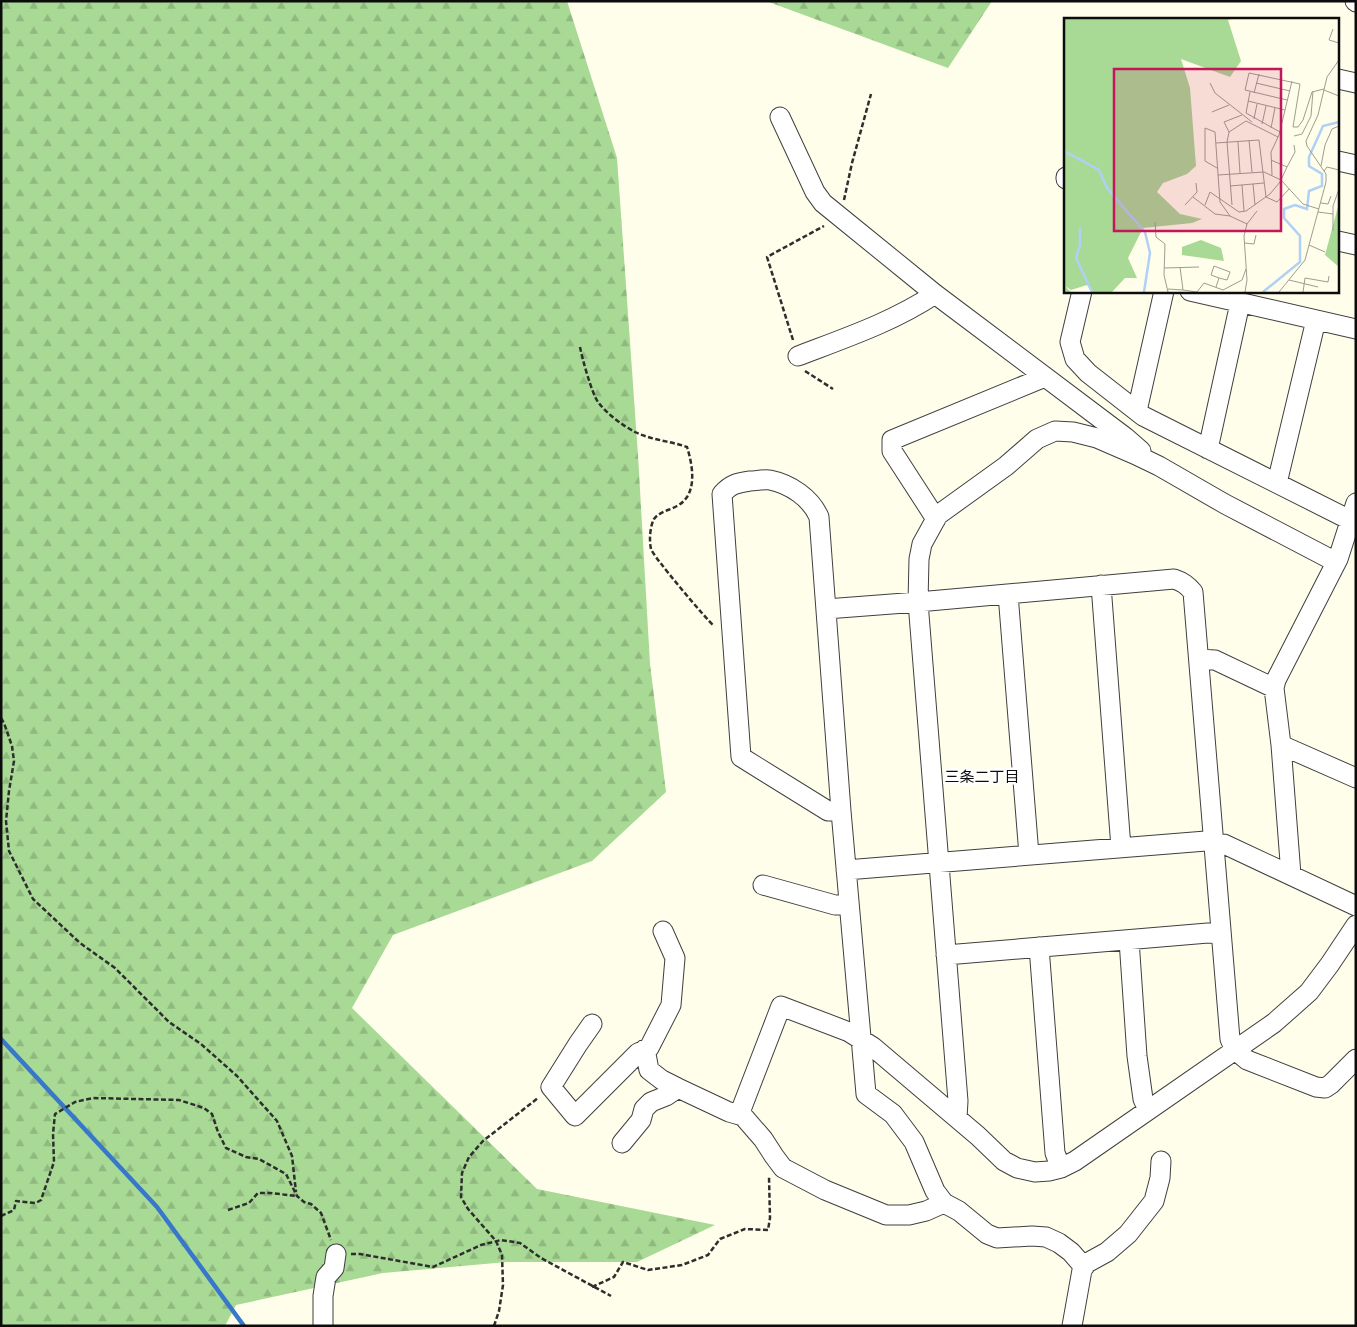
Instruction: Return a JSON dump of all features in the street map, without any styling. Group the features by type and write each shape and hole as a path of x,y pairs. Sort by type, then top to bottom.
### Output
{"street":[{"path":"1340,79 1356,83"},
{"path":"780,116 815,192 823,203 936,294 1125,437 1159,466"},
{"path":"1340,161 1356,165"},
{"path":"1340,241 1356,245"},
{"path":"1082,292 1070,342 1075,359 1088,373 1143,416 1276,483 1353,511 1336,562 1276,680 1274,688 1281,745 1291,875"},
{"path":"1137,412 1164,292"},
{"path":"1194,292 1356,329"},
{"path":"798,356 871,328 915,307 936,294"},
{"path":"1208,449 1240,303"},
{"path":"1276,483 1316,320"},
{"path":"936,519 892,451 892,440 1045,377"},
{"path":"957,1118 958,1101 918,602 918,559 922,544 938,515 1006,466 1037,439 1055,431 1072,432 1097,438 1159,466 1225,504 1336,562"},
{"path":"840,811 828,810 741,757 722,494 729,486 740,482 768,480 784,484 803,495 815,507 819,517 840,811 866,1094 893,1114 914,1142 935,1191 944,1203 959,1211 987,1234 997,1238 1046,1237 1071,1252 1084,1267"},
{"path":"826,608 918,602 1174,579 1184,583 1193,592 1230,1039 1236,1050 1247,1060 1316,1087 1325,1088 1331,1084 1356,1059"},
{"path":"1101,585 1121,848"},
{"path":"1008,594 1029,855"},
{"path":"1199,659 1215,660 1274,688"},
{"path":"1281,745 1356,778"},
{"path":"846,870 1206,841 1224,844 1356,906"},
{"path":"763,885 835,905 849,905"},
{"path":"738,1115 781,1006 849,1032 874,1047 1004,1160 1017,1168 1035,1172 1061,1168 1274,1023 1309,992 1356,925"},
{"path":"592,1024 551,1087 574,1116 638,1053 649,1048 671,1005 675,958 663,931"},
{"path":"946,955 1208,933 1222,934"},
{"path":"1129,940 1137,1056 1143,1098 1148,1110"},
{"path":"1038,947 1055,1153 1061,1168"},
{"path":"645,1050 649,1070 662,1080 678,1088 729,1112 743,1116 763,1139 783,1168 825,1190 886,1215 909,1215 926,1211 944,1203"},
{"path":"622,1143 641,1120 644,1109 651,1102 666,1096 678,1088"},
{"path":"1072,1326 1082,1270 1087,1263 1107,1252 1128,1234 1154,1201 1160,1178 1161,1161"},
{"path":"324,1326 323,1296 326,1277 334,1268 336,1254"}],"path":[{"path":"833,389 805,371 798,356 767,257 840,217 852,163 871,94"},
{"path":"580,347 582,359 597,401 612,416 635,432 657,440 687,447 691,460 692,485 688,498 679,505 659,514 653,520 650,534 651,551 712,625 716,628 732,631"},
{"path":"1,718 12,746 14,761 8,791 6,821 9,851 32,900 80,943 115,968 168,1022 201,1044 237,1076 277,1121 292,1156 297,1196"},
{"path":"494,1326 499,1311 503,1285 502,1256 496,1241 468,1209 462,1197 462,1172 469,1156 483,1141 551,1087"},
{"path":"1,1216 14,1210 16,1201 36,1203 41,1200 54,1162 53,1134 55,1114 75,1102 93,1098 178,1100 204,1108 212,1114 226,1148 246,1156 259,1158 286,1174 297,1196 304,1202 312,1204 321,1213 336,1254 360,1254 433,1267 481,1245 501,1240 520,1243 541,1258 611,1296"},
{"path":"592,1287 614,1277 623,1262 648,1270 682,1265 708,1256 720,1239 744,1229 768,1230 770,1218 768,1171"},
{"path":"228,1210 249,1203 258,1193 297,1196"}],"green space":[{"path":"1,1 567,1 617,158 638,455 650,664 666,792 592,861 393,935 352,1008 537,1189 715,1225 637,1262 507,1262 383,1273 236,1305 225,1326 1,1326"},
{"path":"766,1 992,1 948,68"}],"waterway":[{"path":"1,1039 157,1207 244,1326"}],"district":[{"name":"三条二丁目","path":"982,777"}]}
